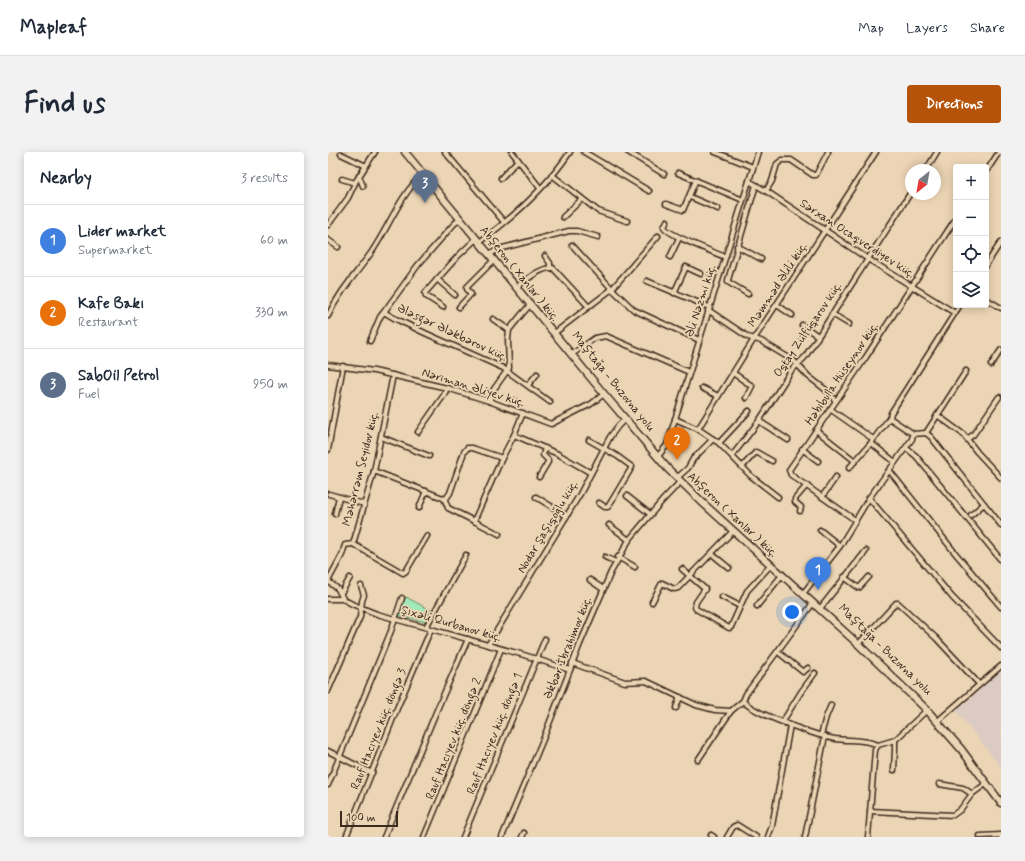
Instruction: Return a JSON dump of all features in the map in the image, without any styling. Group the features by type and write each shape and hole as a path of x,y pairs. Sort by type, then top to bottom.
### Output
{"main road":[{"name":"Abşeron ( Xanlar ) küç.","path":"405,152 425,173 460,219 479,240 530,305 625,419 658,456"},
{"name":"Maştağa - Buzovna yolu","path":"409,152 479,240 520,285 658,456 679,479 861,641 964,746 1001,797"},
{"name":"Abşeron ( Xanlar ) küç.","path":"679,479 939,720 1001,803"}],"street":[{"path":"328,225 348,198 359,176 375,152"},
{"path":"445,152 504,222"},
{"path":"512,152 540,188"},
{"path":"443,307 426,296 425,293 458,256 504,222 540,188 570,152"},
{"path":"584,152 649,190"},
{"path":"628,152 664,174"},
{"path":"715,152 753,167"},
{"name":"Əli Nəzmi küç.","path":"658,456 667,445 758,152"},
{"path":"766,191 772,182 777,164 782,160 791,160 813,175 816,175 828,152"},
{"name":"Məmməd Əlili küç.","path":"698,429 754,339 778,305 876,152"},
{"path":"930,164 937,152"},
{"path":"989,168 1000,152"},
{"path":"342,154 366,166"},
{"path":"501,178 518,160"},
{"path":"328,316 347,284 371,254 402,199 425,173"},
{"path":"678,173 743,200"},
{"path":"552,175 598,211 627,221"},
{"path":"359,176 363,186"},
{"path":"342,179 355,183"},
{"path":"666,204 683,210 690,197 696,180"},
{"name":"Sərxan Ocaqverdiyev küç.","path":"749,181 868,259 955,313"},
{"path":"748,294 728,282 737,246 756,185"},
{"path":"690,197 718,209"},
{"path":"563,217 582,199"},
{"name":"Oqtay Zülfüqarov küç.","path":"732,456 759,421 791,371 802,360 906,200"},
{"name":"Ələsgər Ələkbərov küç.","path":"460,219 418,265 384,312 425,333 498,365 550,402"},
{"path":"667,221 664,229 679,238 725,257"},
{"name":"Həbibulla Hüseynov küç.","path":"855,520 791,475 789,472 802,449 830,410 953,223"},
{"path":"492,253 499,249 569,231 576,231 598,237"},
{"path":"557,331 612,289 658,236"},
{"path":"670,257 679,238"},
{"path":"328,240 338,247"},
{"path":"989,260 1001,242"},
{"path":"572,245 612,289 638,313 699,340"},
{"path":"737,246 761,259"},
{"path":"544,256 550,262 550,268"},
{"path":"459,307 471,294 467,289 468,287 494,260"},
{"path":"674,293 686,267 701,274"},
{"path":"520,285 537,273 550,268 555,270 588,306"},
{"path":"438,279 455,295"},
{"path":"647,281 709,308 748,336 761,341 797,364 836,401"},
{"path":"989,301 1001,308"},
{"path":"489,401 494,389 508,371 509,330 530,305"},
{"path":"778,305 792,315"},
{"path":"849,468 890,417 895,405 958,308"},
{"path":"370,341 380,317 384,312"},
{"path":"832,314 849,324"},
{"path":"493,319 509,330"},
{"path":"802,325 818,336"},
{"path":"574,352 595,338 606,336 689,372"},
{"path":"991,365 1001,350"},
{"name":"Nəriman Əliyev küç.","path":"328,364 394,375 447,388 553,424 591,404 604,394"},
{"path":"328,450 343,366"},
{"path":"926,434 966,371"},
{"path":"733,373 752,386 746,398"},
{"path":"528,385 538,374"},
{"name":"Məhərrəm Seyidov küç.","path":"328,581 342,555 345,545 353,544 374,471 394,375"},
{"path":"418,432 444,395 447,388"},
{"path":"702,388 718,396"},
{"path":"967,439 973,435 999,397"},
{"path":"830,410 872,441 895,462"},
{"path":"719,443 749,411"},
{"path":"474,521 523,413"},
{"path":"937,415 959,430 1001,478"},
{"path":"890,417 913,434 926,434 931,438 1001,525"},
{"name":"Nodar Şaşıqoğlu küç.","path":"488,645 567,516 613,432 625,419"},
{"path":"675,419 698,429 719,443 751,476 778,497"},
{"path":"759,421 788,440"},
{"path":"816,430 855,461"},
{"path":"805,591 840,546 869,498 906,448 912,439 913,434"},
{"path":"514,435 558,454 591,473"},
{"path":"380,437 429,456"},
{"name":"Əkbər İbrahimov küç.","path":"502,837 544,737 572,663 618,557 629,540 688,468 693,459 713,439"},
{"path":"589,440 628,463 632,467 608,507 605,507 599,503"},
{"path":"445,500 450,493 464,452 467,448 472,448 502,458"},
{"path":"539,477 548,462 543,455 545,448"},
{"path":"906,448 916,456 1001,560"},
{"path":"802,449 818,460"},
{"path":"742,467 756,452 772,461"},
{"path":"889,470 1001,608"},
{"path":"374,471 445,500 448,508 499,534"},
{"path":"822,497 836,477"},
{"path":"800,511 801,507 795,502 795,499 807,485"},
{"path":"419,508 426,491"},
{"path":"329,494 364,504"},
{"path":"627,496 650,514"},
{"path":"335,514 339,497"},
{"path":"536,497 567,516"},
{"path":"869,498 952,596 1001,648"},
{"path":"971,516 984,504"},
{"path":"609,525 629,540"},
{"path":"820,530 840,546"},
{"path":"652,602 662,583 676,589 734,531"},
{"path":"353,544 403,573 406,571 427,536"},
{"path":"822,606 866,551"},
{"path":"712,554 729,568"},
{"name":"Rauf Hacıyev küç. döngə 3","path":"346,837 429,628 466,555"},
{"path":"605,556 616,562"},
{"path":"618,557 635,567"},
{"path":"682,569 705,589 696,602 696,609 729,628 749,589 771,565"},
{"path":"757,606 782,575"},
{"path":"844,577 859,588 869,577"},
{"path":"341,593 350,578"},
{"path":"590,580 603,589"},
{"path":"328,581 341,593 343,599"},
{"path":"328,691 360,617 364,593 361,586"},
{"path":"328,785 391,631 402,598"},
{"path":"722,598 740,606"},
{"name":"Şıxəli Qurbanov küç.","path":"328,599 343,599 362,608 394,619 468,639 570,670"},
{"path":"698,760 731,711 743,701 746,694 813,603"},
{"path":"861,641 896,603 898,603 936,638 979,684"},
{"path":"384,837 468,639"},
{"name":"Rauf Hacıyev küç. döngə 1","path":"463,837 545,639"},
{"name":"Rauf Hacıyev küç. döngə 2","path":"424,837 501,649"},
{"path":"778,652 803,672 808,668"},
{"path":"572,663 625,682 646,681 703,707 731,711"},
{"path":"939,720 1001,666"},
{"path":"783,721 815,673"},
{"path":"676,708 680,697"},
{"path":"743,701 750,707 790,725 823,736 836,739 869,742 878,745 895,740 927,710"},
{"path":"805,837 826,717 832,705"},
{"path":"768,837 772,826 790,725"},
{"path":"894,770 896,749 895,740"},
{"path":"868,837 875,753 878,745"},
{"path":"328,752 372,773"},
{"path":"870,811 953,815 960,810 972,794 986,783"},
{"path":"939,784 963,788 972,794"},
{"path":"727,837 733,827 737,825 756,837"},
{"path":"980,836 1001,835"}],"shaded area":[{"path":"1001,671 1001,767 956,711"}],"green space":[{"path":"406,597 432,611 425,622 397,615"}],"place":[{"name":"SabOil Petrol","path":"425,203"},
{"name":"Kafe Bakı","path":"677,460"},
{"name":"Lider market","path":"818,590"}]}
